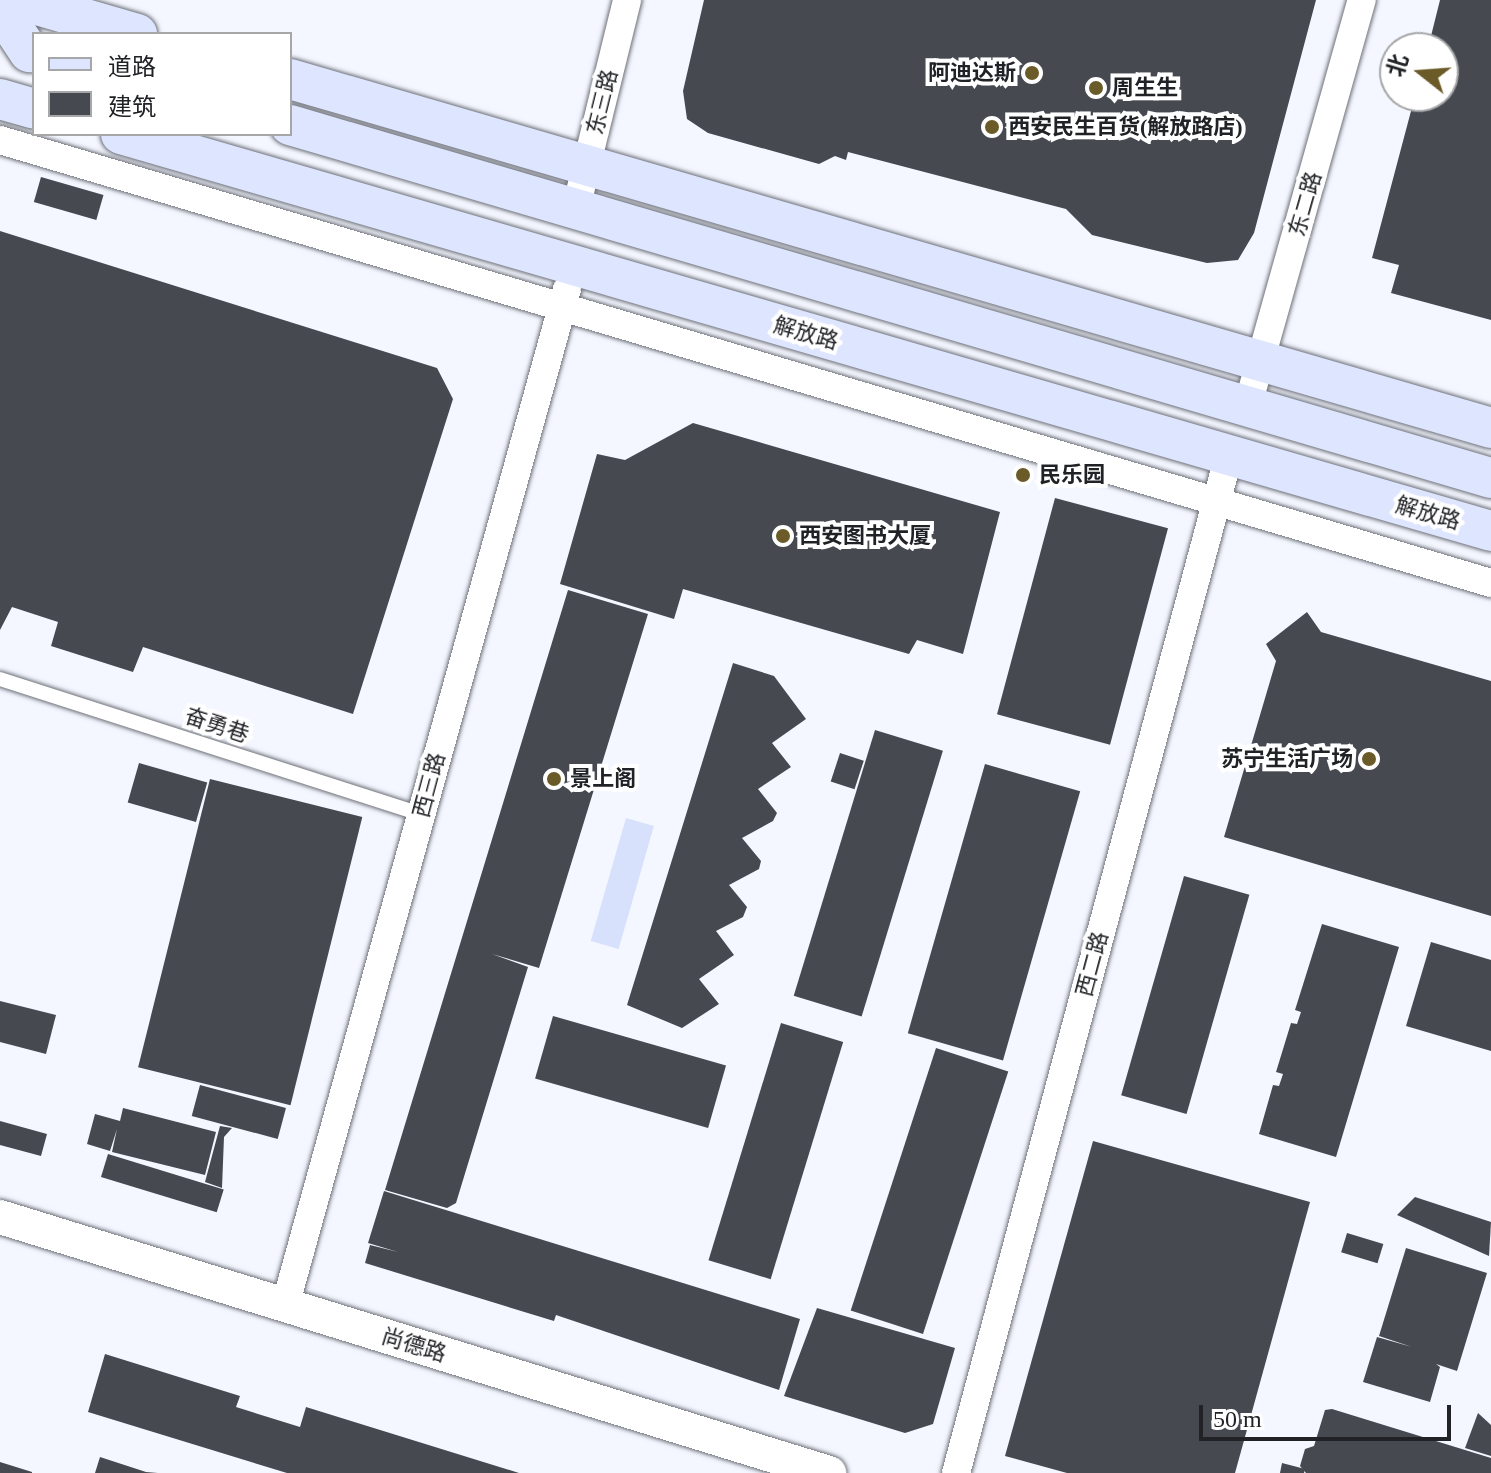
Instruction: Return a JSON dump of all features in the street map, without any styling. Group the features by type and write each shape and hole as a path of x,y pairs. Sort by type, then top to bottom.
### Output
{"main road":[{"path":"20,0 130,32"},
{"path":"0,8 21,50"},
{"path":"292,80 1491,428"},
{"path":"0,99 32,108"},
{"path":"292,126 577,204 1247,408 1491,478"},
{"name":"解放路","path":"128,136 1491,531"}],"street":[{"name":"东三路","path":"577,204 627,0"},
{"name":"东二路","path":"1247,408 1362,0"},
{"path":"0,140 562,305 1214,505 1491,583"},
{"name":"西三路","path":"285,1306 573,265"},
{"name":"西二路","path":"956,1473 1229,455"},
{"name":"尚德路","path":"0,1217 829,1473"}],"lane":[{"name":"奋勇巷","path":"0,679 421,814"}],"shaded area":[{"path":"626,818 654,826 619,949 591,941"}],"building":[{"name":"西安民生百货(解放路店)","path":"704,0 1316,0 1254,233 1238,260 1207,263 1092,235 1066,209 848,152 846,160 835,156 819,164 708,133 687,119 683,91"},
{"path":"1440,0 1491,0 1491,320 1391,293 1399,265 1372,258 1411,112 1459,112 1459,32 1432,32"},
{"path":"41,177 103,195 96,220 34,202"},
{"path":"0,231 437,368 453,399 353,714 143,647 133,672 51,646 58,622 12,607 0,630"},
{"name":"西安图书大厦","path":"693,423 1000,512 963,654 917,640 909,654 683,589 674,619 560,584 597,454 625,460"},
{"path":"1055,498 1168,528 1110,745 997,714"},
{"name":"景上阁","path":"568,590 648,614 539,968 492,954 528,967 456,1203 447,1208 385,1190"},
{"name":"苏宁生活广场","path":"1307,612 1321,632 1491,681 1491,916 1224,837 1276,661 1266,644"},
{"path":"733,663 774,676 806,719 772,743 791,767 758,789 777,813 773,821 742,838 761,861 759,869 729,885 747,907 743,917 716,931 734,955 699,979 719,1004 682,1028 627,1005"},
{"path":"875,730 943,751 862,1017 794,996"},
{"path":"840,753 864,761 855,789 831,782"},
{"path":"139,763 207,783 196,822 128,802"},
{"path":"985,764 1080,791 1003,1060 908,1033"},
{"path":"210,779 362,817 290,1105 138,1067"},
{"path":"1184,876 1249,895 1187,1114 1121,1095"},
{"path":"1322,924 1399,947 1336,1157 1259,1134 1273,1085 1279,1086 1283,1074 1276,1072 1291,1023 1297,1024 1301,1012 1295,1010"},
{"path":"1431,942 1491,960 1491,1051 1406,1026"},
{"path":"0,1001 56,1015 46,1054 0,1042"},
{"path":"553,1016 726,1066 708,1128 535,1078"},
{"path":"781,1023 843,1042 771,1279 708,1260"},
{"path":"936,1048 1008,1071 923,1334 851,1310"},
{"path":"200,1085 286,1108 278,1139 192,1116"},
{"path":"123,1108 216,1132 205,1175 112,1152 117,1129 110,1151 87,1144 95,1114 120,1121"},
{"path":"0,1121 47,1134 41,1156 0,1145"},
{"path":"220,1126 232,1128 224,1137 222,1188 205,1182"},
{"path":"1093,1141 1310,1202 1235,1473 1067,1473 1005,1456"},
{"path":"108,1154 224,1189 217,1212 101,1177"},
{"path":"384,1191 800,1319 779,1390 556,1315 554,1321 365,1263 370,1245 398,1252 368,1243"},
{"path":"1415,1197 1491,1222 1489,1256 1397,1215"},
{"path":"1347,1233 1383,1244 1377,1263 1341,1252"},
{"path":"1406,1248 1487,1273 1457,1371 1436,1364 1440,1367 1430,1402 1363,1382 1377,1337 1412,1347 1379,1336"},
{"path":"817,1308 955,1348 933,1424 905,1433 784,1396"},
{"path":"105,1354 240,1396 236,1407 300,1427 306,1407 519,1473 287,1473 88,1412"},
{"path":"1332,1409 1491,1458 1491,1473 1306,1473 1300,1466 1305,1449 1314,1446 1325,1410"},
{"path":"1478,1413 1491,1425 1491,1456 1465,1448"},
{"path":"100,1457 146,1472 158,1473 95,1473"},
{"path":"0,1462 32,1472 32,1473 0,1473"},
{"path":"1282,1463 1305,1469 1304,1473 1280,1473"}],"place":[{"name":"阿迪达斯","path":"1032,73"},
{"name":"周生生","path":"1096,88"},
{"name":"西安民生百货(解放路店)","path":"992,127"},
{"name":"民乐园","path":"1023,475"},
{"name":"西安图书大厦","path":"783,536"},
{"name":"苏宁生活广场","path":"1369,759"},
{"name":"景上阁","path":"554,779"}]}
